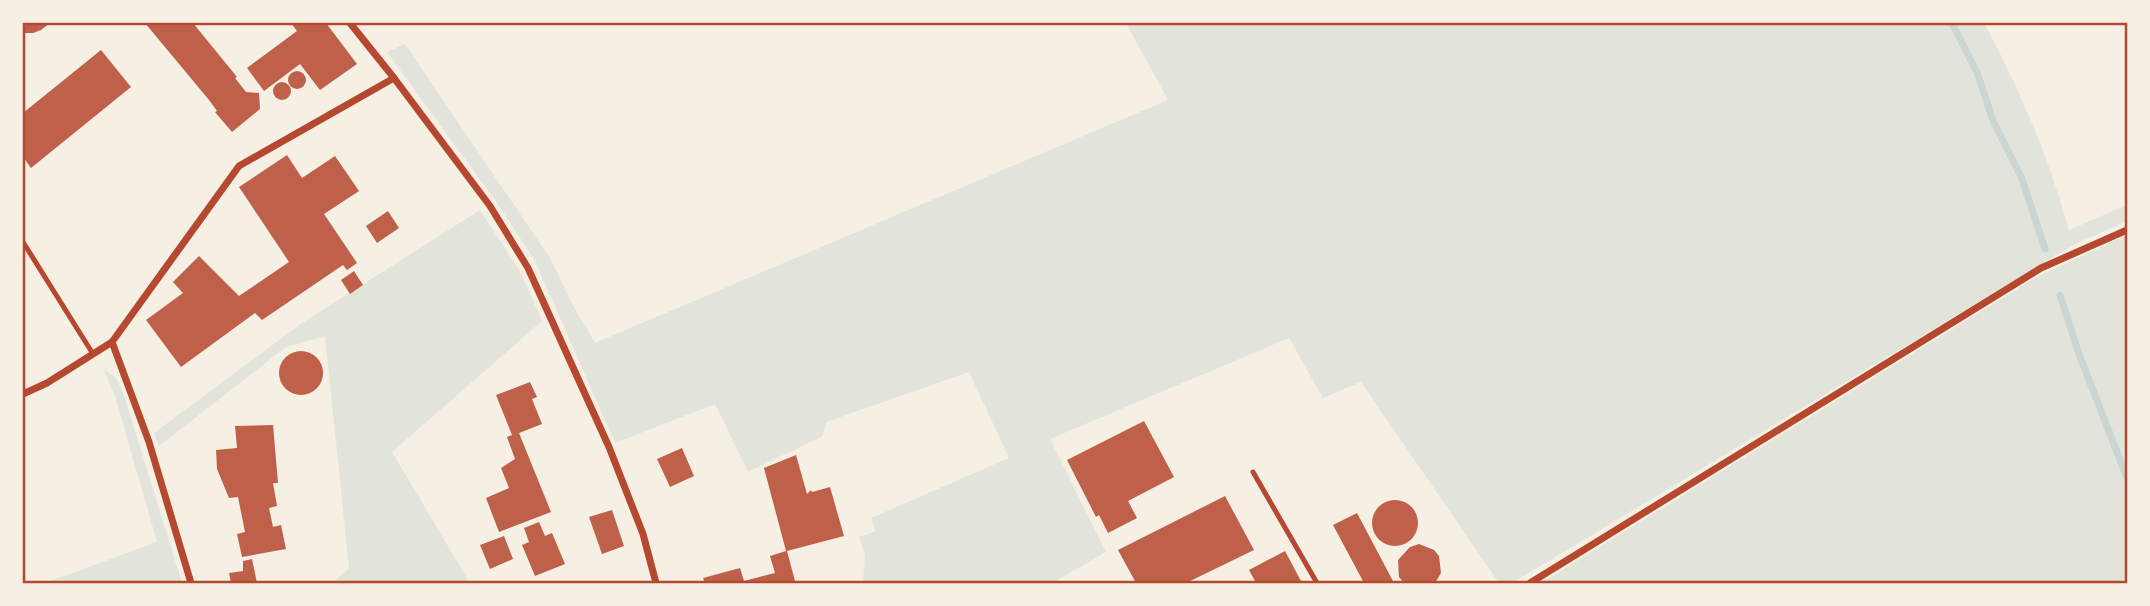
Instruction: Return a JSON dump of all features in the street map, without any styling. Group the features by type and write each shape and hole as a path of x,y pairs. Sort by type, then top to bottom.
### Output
{"street":[{"path":"350,23 490,206 528,268 609,447 643,534 656,583"},
{"path":"23,394 47,383 112,342 239,166 394,78"},
{"path":"1530,583 2040,268 2127,230"},
{"path":"112,342 149,442 191,583"}],"lane":[{"path":"23,242 93,354"},
{"path":"1253,472 1317,583"}],"shaded area":[{"path":"1126,23 1984,23 2032,124 2069,230 2127,205 2127,221 2073,245 1512,583 1499,583 1361,382 1323,398 1289,338 1050,439 1106,552 1052,583 863,583 865,555 859,537 876,531 871,518 1009,458 969,372 826,422 823,436 748,472 715,404 615,443 534,259 495,200 387,52 405,44 550,258 595,343 1168,100"},
{"path":"480,210 520,271 542,321 392,452 470,583 333,583 349,568 325,336 286,347 159,446 154,433 302,323"},
{"path":"2127,235 2127,583 1541,583 2037,277"},
{"path":"104,370 116,378 123,392 182,583 45,583 157,542 115,396"}],"building":[{"path":"23,23 50,23 33,33 23,33"},
{"path":"145,23 193,23 246,92 259,93 260,109 232,132"},
{"path":"291,23 326,23 357,64 320,90 300,64 264,91 247,68 297,31"},
{"path":"101,50 131,87 31,168 23,157 23,113"},
{"path":"297,71 303,74 306,80 303,86 297,89 291,86 288,80 291,74"},
{"path":"282,82 288,85 291,91 288,97 282,100 276,97 273,91 276,85"},
{"path":"287,155 302,178 335,156 359,191 324,214 357,263 347,270 343,265 262,320 255,313 181,367 146,320 183,293 173,282 199,256 239,296 289,262 239,187"},
{"path":"388,211 399,228 377,243 366,226"},
{"path":"354,271 363,285 350,294 341,280"},
{"path":"301,351 310,352 317,357 322,364 322,382 317,389 310,394 301,395 292,394 285,389 280,382 279,373 280,364 285,357 292,352"},
{"path":"530,382 537,397 532,399 542,424 519,433 551,512 499,532 486,498 509,488 501,468 515,459 507,437 512,435 496,395"},
{"path":"1144,421 1174,477 1128,501 1137,518 1108,533 1099,515 1096,517 1067,460"},
{"path":"273,425 278,483 273,483 277,506 269,508 273,527 281,525 286,549 242,557 237,534 245,532 238,497 229,498 217,469 216,450 237,448 235,426"},
{"path":"682,448 694,476 670,487 657,459"},
{"path":"796,455 807,494 811,490 812,492 830,487 844,536 787,551 795,581 705,583 703,578 740,568 744,581 775,573 770,556 786,551 764,468"},
{"path":"1225,496 1254,550 1186,583 1136,583 1118,550"},
{"path":"1395,500 1411,507 1418,523 1411,539 1395,546 1379,539 1372,523 1379,507"},
{"path":"612,510 624,546 602,554 589,517"},
{"path":"1357,513 1394,583 1364,583 1333,525"},
{"path":"539,522 545,536 552,533 565,564 535,576 522,545 529,542 524,528"},
{"path":"504,536 513,559 490,569 480,545"},
{"path":"1419,544 1434,550 1439,556 1441,573 1435,583 1404,583 1399,577 1398,560 1410,547"},
{"path":"1285,551 1302,583 1256,583 1249,570"},
{"path":"252,559 257,583 231,583 229,573 243,571 243,561"}],"waterway":[{"path":"1952,23 1978,75 1993,121 2022,179 2045,249"},
{"path":"2060,295 2079,354 2127,478"}]}
